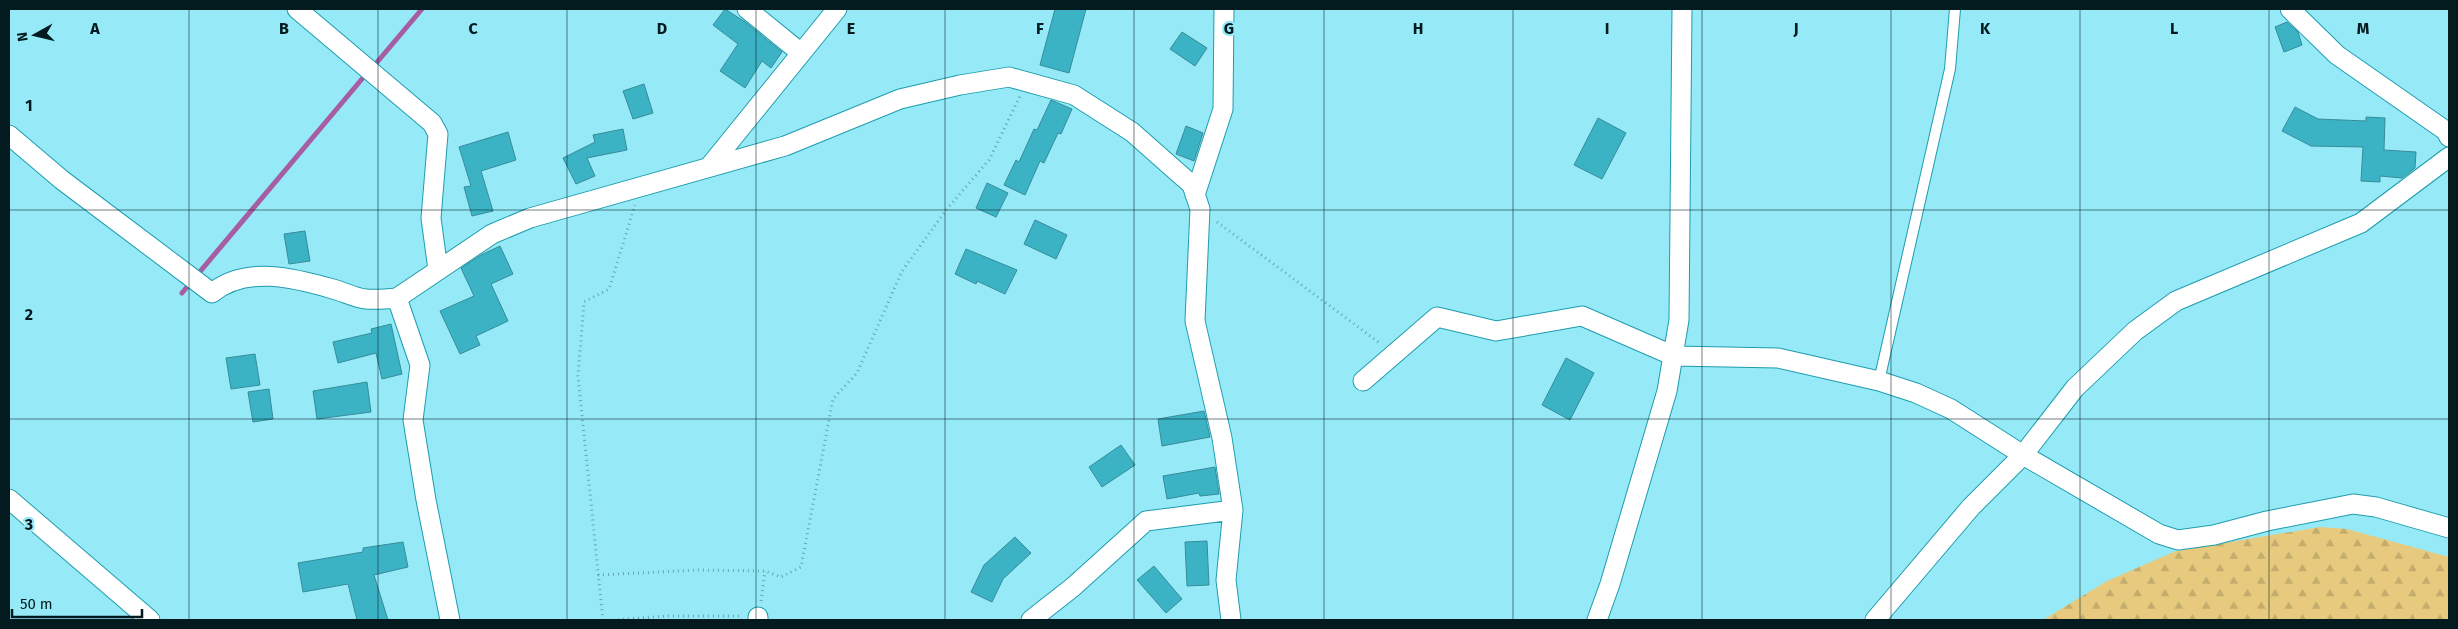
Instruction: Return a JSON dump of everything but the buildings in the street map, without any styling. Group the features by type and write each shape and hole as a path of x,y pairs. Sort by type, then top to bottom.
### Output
{"street":[{"path":"297,9 432,124 438,134 431,218 438,270"},
{"path":"747,9 801,53"},
{"path":"709,167 837,9"},
{"path":"1224,9 1223,109 1198,202 1195,321 1222,438 1233,510 1226,580 1231,620"},
{"path":"1597,620 1610,584 1662,410 1674,356 1679,320 1682,9"},
{"path":"2290,9 2337,55 2446,131 2449,137"},
{"path":"9,135 62,180 212,293 225,283 262,275 309,282 366,299 397,298 492,234 522,221 786,146 900,99 1009,77 1074,95 1132,132 1192,185 1198,202"},
{"path":"1874,620 1971,507 2023,455 2075,388 2135,331 2176,300 2361,223 2449,157"},
{"path":"397,298 420,365 413,420 426,500 450,620"},
{"path":"1363,381 1395,355 1436,317 1496,331 1582,316 1674,356 1778,358 1879,381 1916,392 1951,409 2023,455 2159,534 2178,540 2214,536 2267,521 2353,504 2376,507 2449,528"},
{"path":"9,499 150,620"},
{"path":"1031,620 1073,587 1146,521 1233,510"}],"lane":[{"path":"1879,381 1950,69 1955,9"}],"path":[{"path":"598,576 697,570 765,571 781,577 801,567 834,399 857,373 902,271 947,209 989,160 1027,82"},
{"path":"603,620 578,376 584,302 609,289 632,218 638,187"},
{"path":"1198,202 1395,355"},
{"path":"613,620 668,616 758,618 765,571"}],"green space":[{"path":"2320,527 2347,529 2449,557 2449,620 2043,620 2107,581 2176,551"}],"waterway":[{"path":"373,67 422,9"},
{"path":"182,293 367,73"}]}
